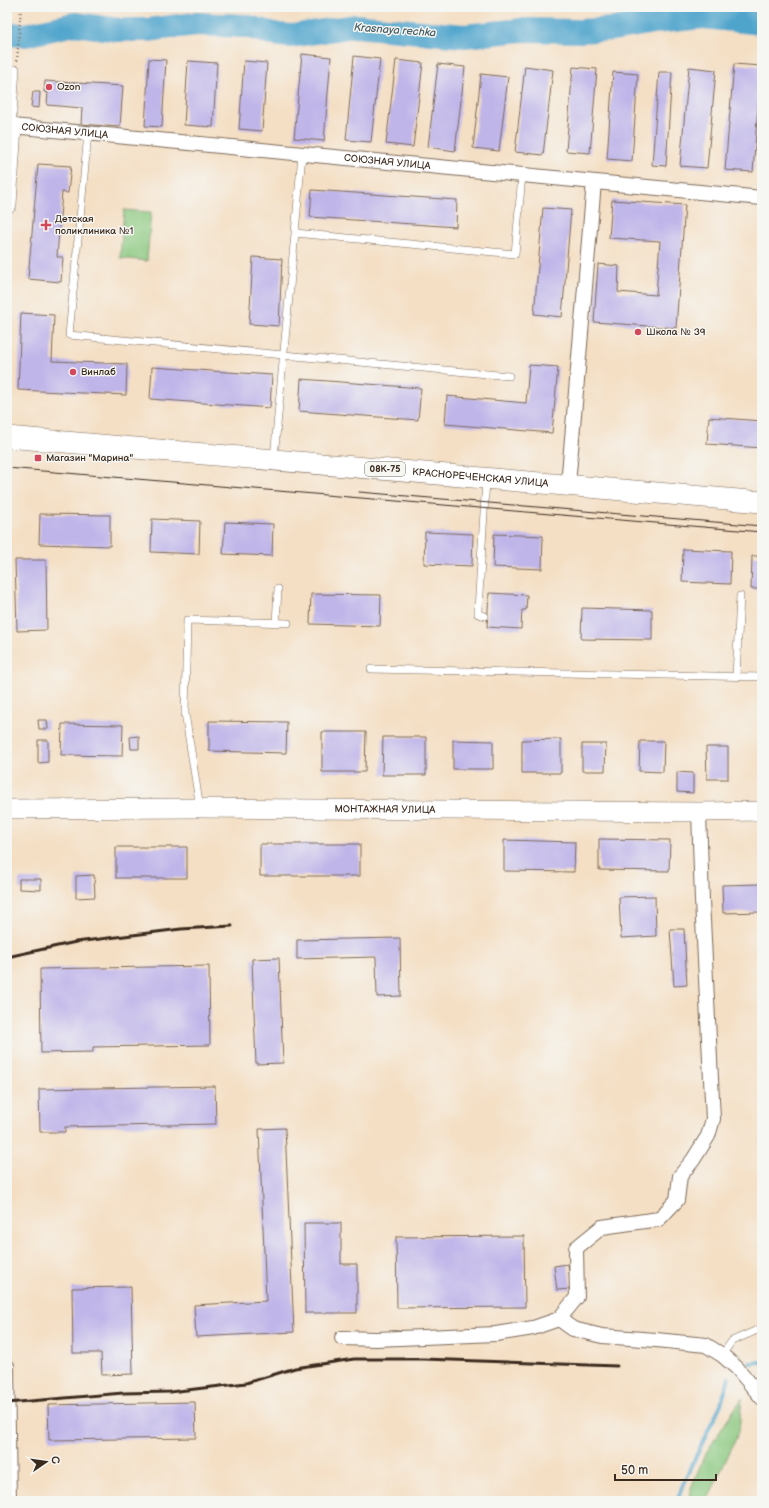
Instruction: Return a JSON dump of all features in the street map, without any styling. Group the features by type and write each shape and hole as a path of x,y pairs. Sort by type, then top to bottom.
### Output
{"main road":[{"name":"КРАСНОРЕЧЕНСКАЯ УЛИЦА","path":"7,437 762,502"}],"street":[{"name":"СОЮЗНАЯ УЛИЦА","path":"12,126 762,198"},
{"path":"7,204 12,126"},
{"path":"568,485 594,182"},
{"name":"МОНТАЖНАЯ УЛИЦА","path":"7,809 200,808 699,812 762,811"},
{"path":"342,1338 376,1339 496,1334 533,1328 559,1319 577,1296 576,1248 602,1227 659,1219 677,1200 680,1176 693,1160 708,1136 713,1119 699,812"},
{"path":"559,1319 573,1329 602,1336 706,1345 722,1355 737,1368 762,1398"},
{"path":"7,1366 9,1501"}],"lane":[{"path":"12,126 16,69"},
{"path":"88,133 69,335 510,376"},
{"path":"274,460 302,154"},
{"path":"295,233 515,254 522,176"},
{"path":"485,616 478,614 478,610 486,478"},
{"path":"276,623 278,589"},
{"path":"736,677 740,596"},
{"path":"200,808 185,713 187,620 288,623"},
{"path":"371,669 762,677"},
{"path":"722,1355 732,1341 762,1328"}],"path":[{"path":"17,55 21,7"}],"green space":[{"path":"124,210 151,212 147,261 120,258"},
{"path":"742,1398 739,1432 707,1501 688,1501 691,1488 705,1454"}],"building":[{"path":"302,54 331,57 324,141 294,138"},
{"path":"354,56 380,59 371,142 346,140"},
{"path":"149,59 166,60 162,127 145,126"},
{"path":"396,60 423,63 413,147 386,144"},
{"path":"188,61 217,63 213,127 184,125"},
{"path":"244,61 267,63 262,131 239,129"},
{"path":"438,64 465,67 455,151 428,147"},
{"path":"734,64 761,66 753,172 725,170"},
{"path":"525,66 553,70 543,155 515,152"},
{"path":"573,67 597,69 590,153 566,151"},
{"path":"689,67 716,70 707,168 680,166"},
{"path":"613,72 638,74 632,161 607,159"},
{"path":"659,72 672,72 666,166 652,165"},
{"path":"481,74 508,77 499,151 473,148"},
{"path":"45,81 123,86 120,127 81,124 82,108 47,105 48,92 44,92"},
{"path":"33,92 40,92 39,108 31,107"},
{"name":"Детская поликлиника №1","path":"38,164 71,166 68,193 62,192 57,257 63,257 61,282 28,279"},
{"path":"312,190 457,200 456,227 310,217"},
{"path":"612,200 685,205 676,328 594,322 598,264 619,266 618,292 656,295 660,241 609,238"},
{"path":"543,208 571,210 562,317 534,314"},
{"path":"253,257 282,259 279,326 249,324"},
{"path":"21,313 54,315 52,361 127,364 126,395 18,390"},
{"path":"529,365 558,367 552,433 445,424 447,396 526,403"},
{"path":"152,367 272,375 270,408 150,399"},
{"path":"301,379 421,388 418,420 299,411"},
{"path":"709,417 762,421 762,448 707,444"},
{"path":"40,514 110,515 110,546 39,544"},
{"path":"152,519 200,521 199,554 151,552"},
{"path":"225,522 273,524 272,556 223,554"},
{"path":"425,532 473,534 472,566 424,564"},
{"path":"494,534 543,536 542,569 493,567"},
{"path":"683,549 731,551 730,584 682,582"},
{"path":"752,556 762,556 762,589 751,589"},
{"path":"15,560 46,560 47,630 17,631"},
{"path":"489,593 527,595 526,610 522,610 521,629 487,627"},
{"path":"311,594 381,595 380,626 310,624"},
{"path":"582,608 652,610 652,640 581,639"},
{"path":"38,720 47,720 48,729 39,729"},
{"path":"209,721 287,722 286,753 209,751"},
{"path":"62,724 123,725 122,756 61,755"},
{"path":"322,732 366,732 365,772 322,772"},
{"path":"139,736 139,749 131,749 130,737"},
{"path":"383,737 426,737 426,775 382,775"},
{"path":"561,739 561,773 522,773 522,740"},
{"path":"38,740 48,740 48,762 38,763"},
{"path":"453,740 493,741 493,769 453,769"},
{"path":"640,741 664,741 663,772 639,771"},
{"path":"582,744 606,744 605,771 582,771"},
{"path":"706,747 728,747 728,779 707,779"},
{"path":"677,772 693,773 693,793 677,792"},
{"path":"599,839 670,840 669,871 599,870"},
{"path":"504,840 575,842 574,872 504,871"},
{"path":"260,844 360,844 360,876 260,876"},
{"path":"116,847 187,847 187,878 116,878"},
{"path":"94,875 95,897 76,898 76,876"},
{"path":"19,879 41,879 41,890 19,889"},
{"path":"762,884 762,912 723,913 722,885"},
{"path":"655,896 656,936 621,938 619,897"},
{"path":"670,929 684,929 687,985 674,986"},
{"path":"400,938 401,996 377,997 376,957 297,959 297,940"},
{"path":"279,958 283,1063 256,1064 252,959"},
{"path":"209,966 210,1045 93,1047 93,1052 41,1053 40,969"},
{"path":"215,1086 216,1124 65,1127 65,1132 40,1132 39,1089"},
{"path":"285,1128 294,1332 196,1337 194,1305 266,1301 259,1129"},
{"path":"304,1223 341,1223 341,1264 357,1264 357,1313 305,1313"},
{"path":"524,1236 525,1307 397,1308 396,1237"},
{"path":"568,1264 571,1289 557,1290 554,1266"},
{"path":"131,1287 133,1374 102,1375 101,1353 73,1353 72,1288"},
{"path":"195,1402 196,1438 49,1440 48,1405"}],"waterway":[{"name":"Krasnaya rechka","path":"7,34 25,35 75,24 119,30 147,30 196,24 245,26 279,35 291,36 355,26 464,36 522,30 580,31 613,29 654,22 703,17 762,23"},
{"path":"750,1363 762,1362"},
{"path":"677,1501 686,1477 721,1404 729,1378"}],"tram line":[{"path":"7,468 762,532"},
{"path":"359,492 762,526"}],"railway":[{"path":"7,957 76,942 181,929 232,926"},
{"path":"7,1403 123,1393 170,1392 246,1383 295,1368 354,1359 423,1359 617,1366"}],"place":[{"name":"Ozon","path":"49,87"},
{"name":"Детская поликлиника №1","path":"46,225"},
{"name":"Школа № 39","path":"638,332"},
{"name":"Винлаб","path":"73,372"},
{"name":"Магазин \"Марина\"","path":"38,458"}]}
